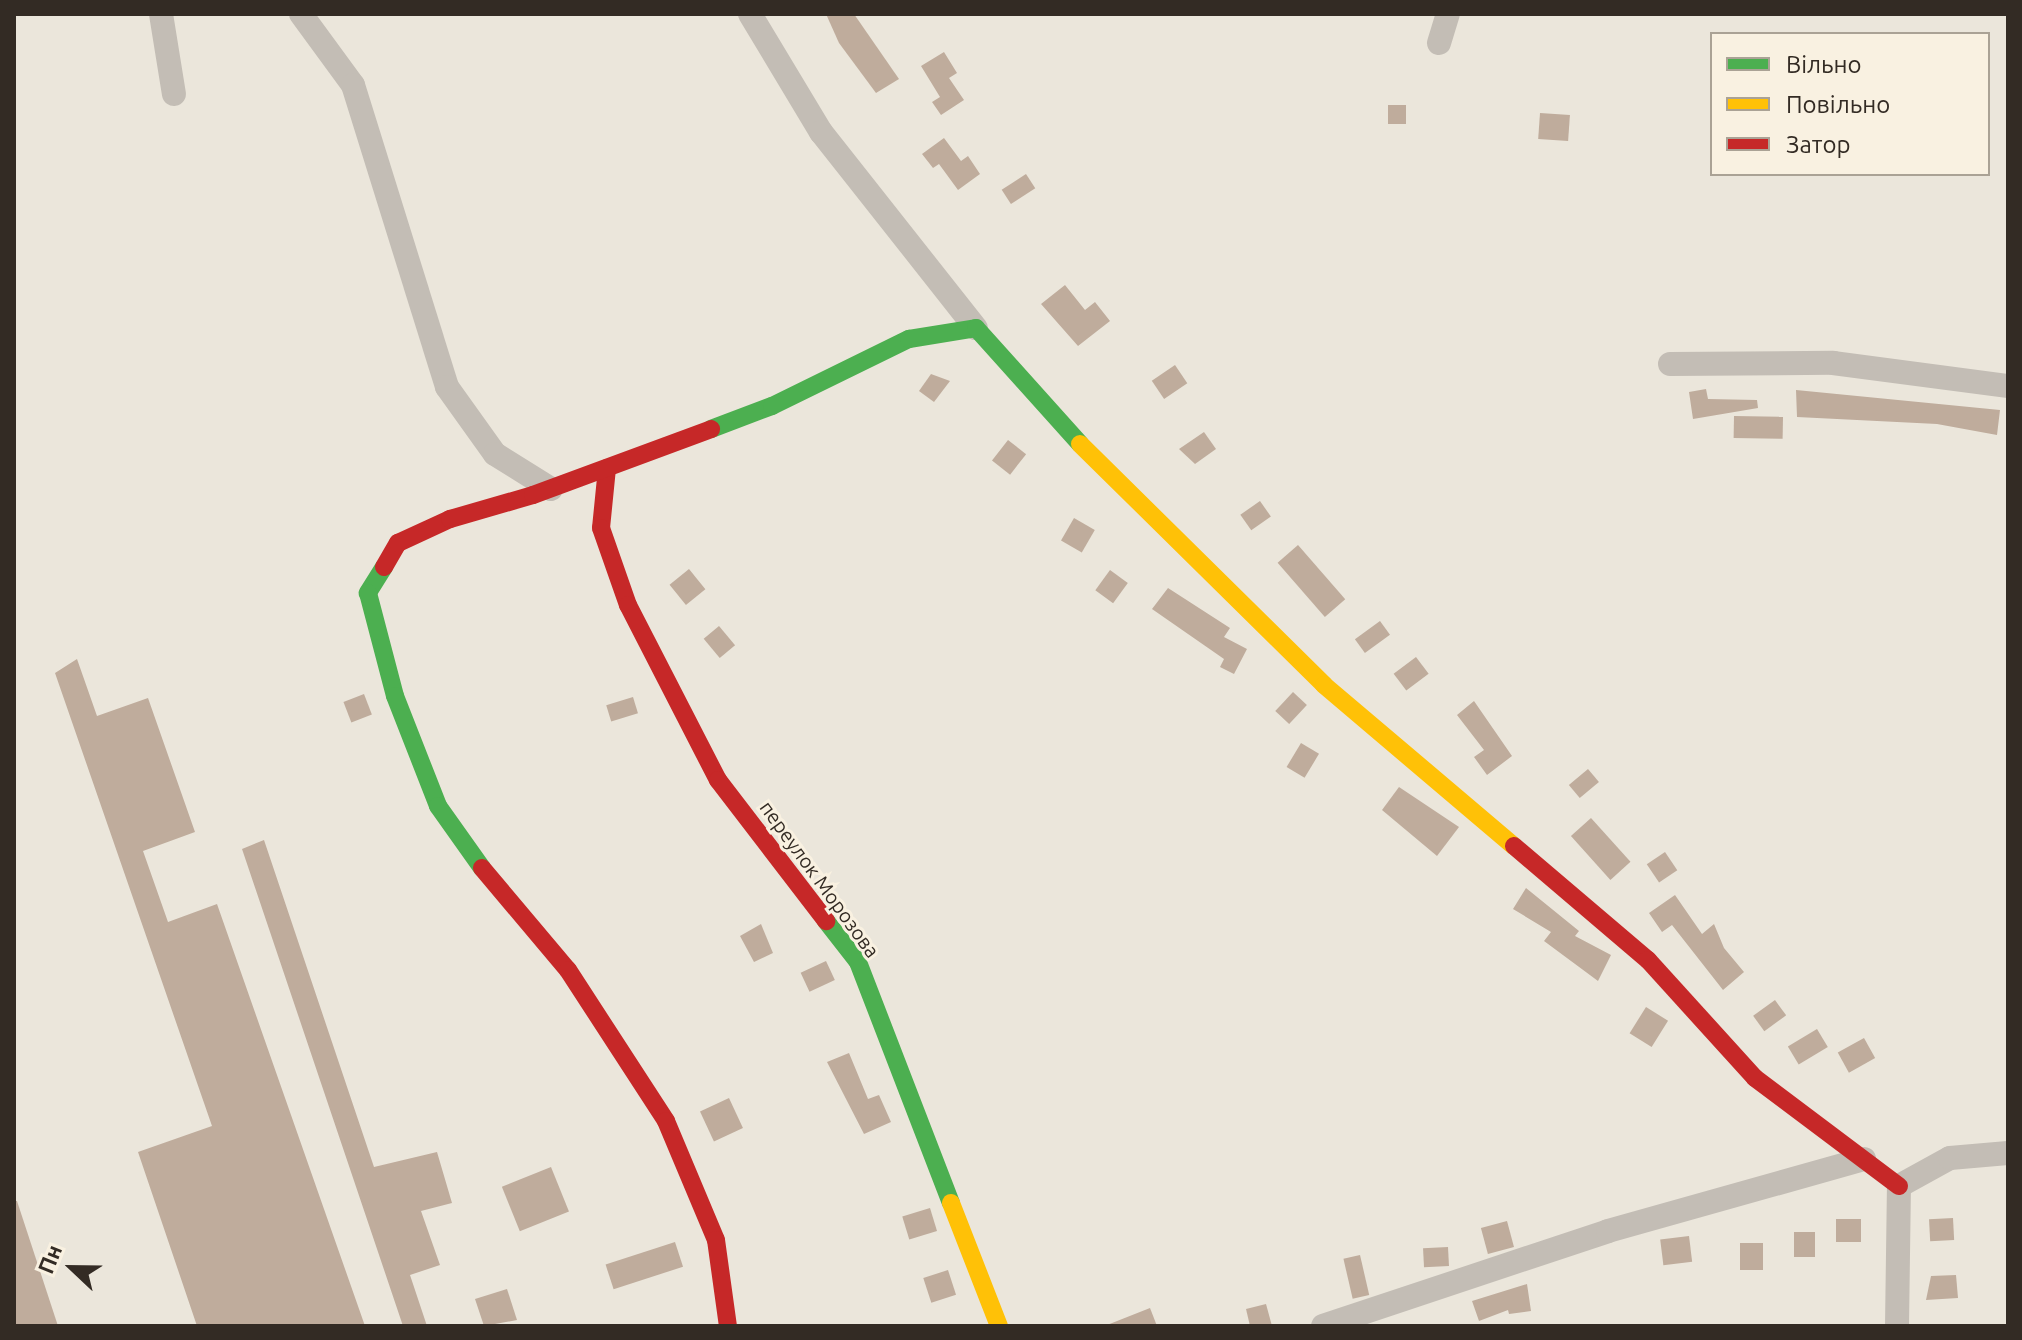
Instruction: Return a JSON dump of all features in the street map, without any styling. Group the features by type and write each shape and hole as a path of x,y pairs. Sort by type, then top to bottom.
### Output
{"street":[{"path":"161,14 174,94"},
{"path":"301,14 353,85 447,387 495,454 551,489"},
{"path":"750,14 821,132 976,328 1103,470 1324,685 1648,960 1755,1078 1899,1186"},
{"path":"1439,43 1448,14"},
{"path":"728,1326 716,1240 666,1121 568,970 506,902 438,806 395,696 368,593 398,543 450,519 551,489 772,406 909,339 976,328"},
{"path":"1670,364 1833,363 2008,386"},
{"name":"переулок Морозова","path":"607,468 601,528 628,605 718,780 858,962 999,1326"},
{"path":"1899,1186 1950,1158 2008,1153"},
{"path":"1323,1326 1608,1231 1864,1159"},
{"path":"1897,1326 1899,1186"}],"building":[{"path":"826,14 854,14 899,79 876,93 839,43"},
{"path":"944,52 957,73 949,78 964,100 941,115 932,102 940,97 921,66"},
{"path":"1388,105 1406,105 1406,124 1388,124"},
{"path":"1540,113 1570,115 1568,141 1538,139"},
{"path":"944,138 961,161 968,156 980,174 958,190 939,164 933,168 922,154"},
{"path":"1026,174 1035,188 1011,204 1002,190"},
{"path":"1065,285 1085,310 1095,302 1110,321 1078,346 1041,304"},
{"path":"1175,365 1187,383 1164,399 1152,381"},
{"path":"931,374 950,381 934,402 919,391"},
{"path":"1706,389 1708,399 1757,400 1758,408 1693,419 1689,392"},
{"path":"1796,390 2000,410 1997,435 1937,424 1797,417"},
{"path":"1734,416 1783,417 1783,439 1734,438"},
{"path":"1204,432 1216,449 1195,464 1179,449"},
{"path":"1008,440 1026,454 1010,475 992,460"},
{"path":"1260,501 1271,517 1251,530 1240,515"},
{"path":"1074,518 1095,530 1082,553 1061,541"},
{"path":"1298,545 1345,599 1325,617 1278,563"},
{"path":"689,569 705,589 686,605 670,585"},
{"path":"1110,570 1128,583 1113,603 1095,590"},
{"path":"1168,588 1230,628 1224,637 1247,649 1234,674 1220,667 1224,659 1152,609"},
{"path":"1380,621 1390,635 1365,653 1355,639"},
{"path":"719,626 735,645 720,658 704,639"},
{"path":"1416,657 1429,674 1406,691 1394,674"},
{"path":"77,659 97,716 148,698 195,832 143,851 168,922 217,904 365,1326 197,1326 138,1152 212,1126 55,673"},
{"path":"1293,692 1307,705 1289,724 1275,711"},
{"path":"364,694 372,715 351,722 343,702"},
{"path":"633,697 638,713 611,721 606,705"},
{"path":"1474,701 1512,756 1487,775 1474,757 1484,750 1457,715"},
{"path":"1301,743 1319,754 1305,778 1287,767"},
{"path":"1588,769 1599,782 1580,798 1569,785"},
{"path":"1399,787 1459,827 1437,856 1382,810"},
{"path":"1591,818 1630,862 1610,880 1571,836"},
{"path":"264,840 374,1167 437,1152 452,1203 421,1211 440,1265 410,1275 427,1326 403,1326 242,849"},
{"path":"1665,852 1677,870 1659,883 1647,864"},
{"path":"1526,888 1579,931 1575,936 1611,955 1598,981 1544,941 1551,932 1513,909"},
{"path":"1675,895 1702,934 1714,924 1724,948 1744,972 1723,990 1672,925 1662,932 1649,913"},
{"path":"761,924 773,953 754,962 740,936"},
{"path":"826,961 835,980 809,992 801,973"},
{"path":"1775,1000 1786,1015 1764,1031 1753,1016"},
{"path":"1646,1007 1668,1021 1652,1047 1630,1033"},
{"path":"1817,1029 1828,1047 1799,1065 1788,1047"},
{"path":"1864,1038 1875,1058 1849,1073 1838,1053"},
{"path":"849,1053 868,1099 879,1095 891,1122 864,1134 827,1062"},
{"path":"729,1098 743,1128 714,1141 700,1112"},
{"path":"551,1167 569,1212 520,1231 502,1187"},
{"path":"14,1201 17,1201 58,1326 14,1326"},
{"path":"930,1208 937,1231 909,1239 902,1216"},
{"path":"1953,1218 1954,1240 1930,1241 1929,1219"},
{"path":"1836,1219 1861,1219 1861,1242 1836,1242"},
{"path":"1507,1221 1514,1247 1488,1254 1481,1228"},
{"path":"1794,1232 1815,1232 1815,1257 1794,1257"},
{"path":"1689,1236 1692,1262 1663,1265 1660,1240"},
{"path":"675,1242 683,1267 614,1289 606,1265"},
{"path":"1740,1243 1763,1243 1763,1270 1740,1270"},
{"path":"1448,1247 1449,1266 1424,1267 1423,1248"},
{"path":"1360,1255 1369,1295 1353,1299 1343,1259"},
{"path":"948,1270 956,1295 931,1303 923,1278"},
{"path":"1956,1275 1958,1298 1926,1300 1931,1276"},
{"path":"1527,1284 1531,1311 1509,1314 1508,1310 1479,1321 1472,1301"},
{"path":"507,1289 517,1320 484,1326 475,1299"},
{"path":"1266,1304 1272,1326 1250,1326 1246,1309"},
{"path":"1150,1308 1157,1326 1107,1326 1107,1325"}],"traffic: fast":[{"path":"711,429 772,406 909,339 976,328 1080,444"},
{"path":"384,567 368,593 395,696 438,806 482,868"},
{"path":"826,921 858,962 951,1203"}],"traffic: slow":[{"path":"1080,444 1324,685 1514,846"},
{"path":"951,1203 999,1326"}],"traffic: jam":[{"path":"384,567 398,543 450,519 533,495 711,429"},
{"path":"607,468 601,528 628,605 718,780 826,921"},
{"path":"1514,846 1648,960 1755,1078 1899,1186"},
{"path":"482,868 568,970 666,1121 716,1240 728,1326"}]}
